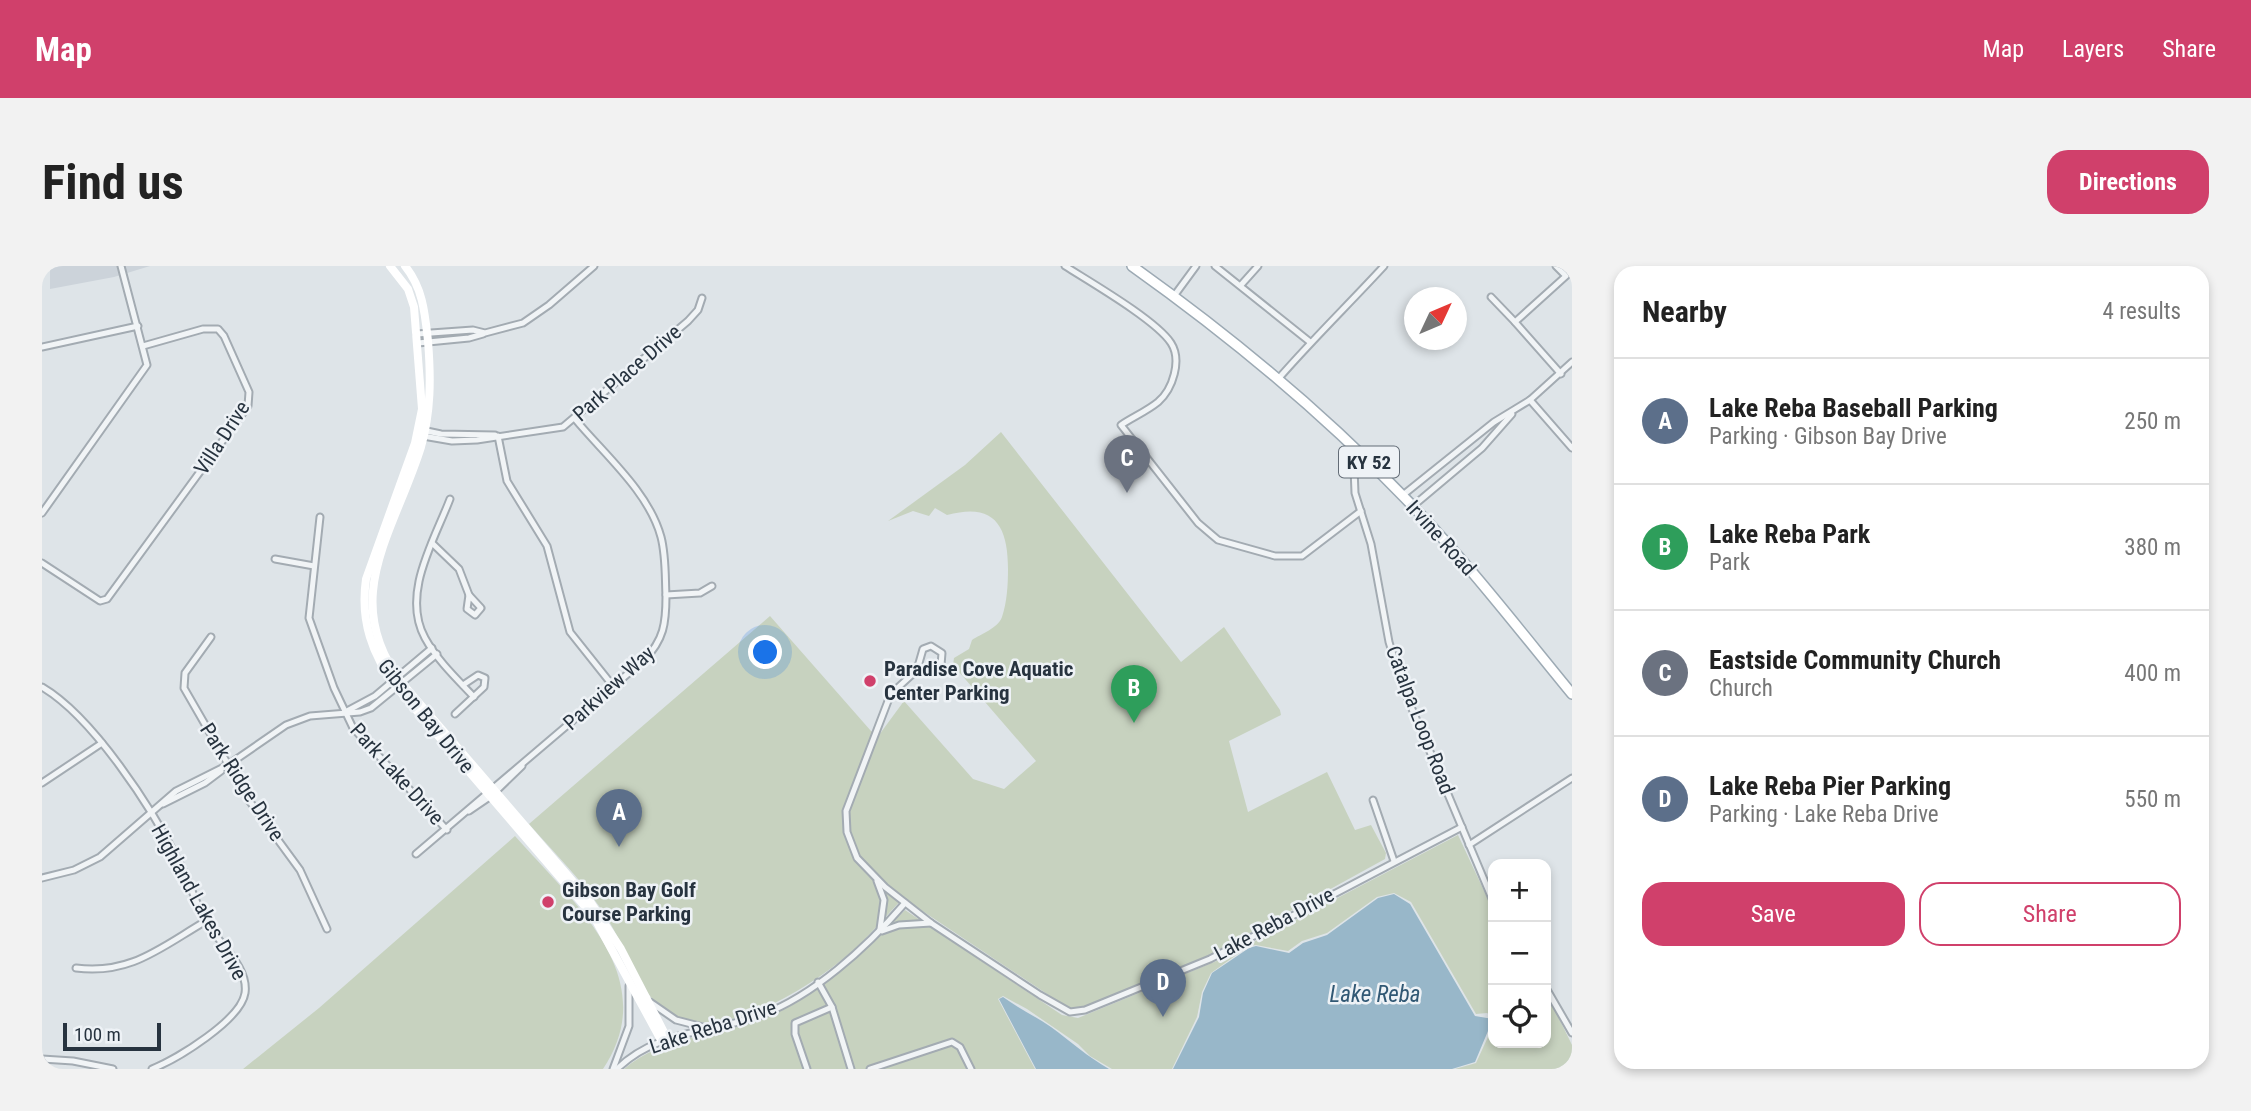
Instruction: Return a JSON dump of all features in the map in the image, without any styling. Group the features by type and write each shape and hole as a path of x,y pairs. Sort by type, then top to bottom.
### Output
{"main road":[{"name":"Irvine Road","path":"1132,266 1279,378 1363,455 1467,566 1572,694"}],"street":[{"path":"42,513 141,378 147,365 121,266"},
{"name":"Gibson Bay Drive","path":"405,266 422,297 428,338 430,396 421,433 372,556 364,591 368,635 398,683 596,915 647,998 664,1039"},
{"path":"417,339 469,338 530,319 594,266"},
{"path":"1065,266 1151,325 1171,342 1176,357 1174,374 1164,396 1121,425 1209,534 1255,552 1275,556 1302,556 1361,511"},
{"path":"1174,296 1196,266"},
{"path":"1214,266 1310,342"},
{"path":"1241,285 1258,266"},
{"path":"1279,378 1384,266"},
{"path":"1556,266 1572,283"},
{"name":"Gibson Bay Drive","path":"394,267 411,298 422,398 421,433"},
{"path":"1515,322 1566,276"},
{"path":"1491,297 1561,374"},
{"name":"Park Place Drive","path":"421,433 452,441 554,429 575,419 693,316 702,298"},
{"path":"42,347 138,326"},
{"name":"Villa Drive","path":"42,563 90,597 103,601 116,588 220,446 250,399 227,343 218,330 203,329 143,346"},
{"path":"1403,495 1473,438 1531,400 1572,362"},
{"path":"1531,400 1572,448"},
{"path":"1413,506 1482,447 1514,412"},
{"name":"Parkview Way","path":"416,854 613,686 658,645 665,629 664,555 655,519 639,495 575,419"},
{"path":"498,436 507,481 547,546 570,632 613,686"},
{"name":"Catalpa Loop Road","path":"1363,455 1354,468 1353,478 1371,544 1389,642 1398,671 1488,889"},
{"path":"450,499 420,578 416,606 421,630 432,648 474,697"},
{"name":"Park Lake Drive","path":"320,517 309,601 310,626 344,712 357,733 408,784 447,830"},
{"path":"432,544 459,569 469,595"},
{"path":"275,559 314,566"},
{"path":"666,595 700,593 712,586"},
{"name":"Park Ridge Drive","path":"211,637 185,673 183,683 248,799 300,870 327,929"},
{"name":"Lake Reba Drive","path":"917,670 923,649 932,646 940,649 944,657 941,665 917,670 893,692 888,701 846,811 850,845 857,858 876,880 905,904 1057,1006 1078,1012 1210,959 1462,827"},
{"path":"398,683 432,648"},
{"path":"398,683 436,654"},
{"path":"455,714 486,684 484,676 475,676 463,685"},
{"name":"Highland Lakes Drive","path":"42,878 91,862 163,804 191,791 294,722 344,712 398,683"},
{"path":"42,687 77,712 151,814"},
{"path":"42,783 102,743"},
{"name":"Highland Lakes Drive","path":"163,804 170,794 228,765"},
{"path":"1469,845 1572,778"},
{"path":"187,784 191,791"},
{"path":"1373,800 1394,861"},
{"name":"Highland Lakes Drive","path":"151,814 175,853 206,921 241,971 246,986 243,1001 229,1020 152,1069"},
{"path":"876,880 884,900 879,932 899,925 932,923"},
{"name":"Lake Reba Drive","path":"615,1069 636,1053 664,1039 765,1014 853,957 905,904"},
{"name":"Gibson Bay Drive","path":"596,915 664,1039"},
{"path":"76,968 107,969 132,964 206,921"},
{"path":"615,1069 631,1017 626,973"},
{"path":"818,982 832,1007 851,1069"},
{"path":"1551,996 1571,1030"},
{"path":"647,998 676,1020 710,1028"},
{"path":"807,1069 795,1023 832,1007"},
{"path":"870,1069 952,1042 960,1047 971,1069"},
{"path":"42,1059 73,1061 113,1069"}],"shaded area":[{"path":"50,266 150,266 114,277 50,289"}],"green space":[{"path":"1001,432 1181,662 1224,627 1280,710 1281,715 1229,741 1248,812 1327,772 1355,830 1371,825 1386,853 1385,859 1212,954 1082,1008 1073,1009 1062,1004 903,898 842,960 792,994 734,1018 705,1022 680,1019 658,1005 650,996 599,905 529,824 770,616 871,731 879,735 904,701 973,779 1004,789 1036,761 953,665 954,658 969,649 972,640 993,628 1002,617 1008,569 1001,529 987,515 963,512 947,515 935,508 929,516 913,511 888,521 965,465"},
{"path":"1458,835 1488,899 1488,1014 1476,1014 1411,902 1394,893 1377,897 1327,933 1302,941 1288,951 1249,946 1211,973 1202,992 1197,1017 1172,1069 1112,1069 1027,1009 1003,996 998,999 1035,1069 624,1069 656,1049 672,1043 742,1026 780,1012 819,988 857,958 905,910 1062,1015 1078,1018 1219,960"},
{"path":"515,836 584,914 604,943 617,972 623,1003 619,1035 603,1069 243,1069 319,1008"},
{"path":"1551,1002 1572,1045 1572,1069 1455,1069 1476,1063 1488,1037 1488,1048 1551,1048"}],"water":[{"name":"Lake Reba","path":"1394,894 1410,904 1475,1016 1488,1018 1488,1031 1475,1062 1452,1069 1173,1069 1199,1017 1203,993 1212,973 1256,946 1289,953 1303,943 1327,935 1378,898"},
{"path":"1003,997 1051,1027 1109,1069 1036,1069 999,999"}],"place":[{"name":"Eastside Community Church","path":"1127,493"},
{"name":"Paradise Cove Aquatic Center Parking","path":"870,681"},
{"name":"Lake Reba Park","path":"1134,723"},
{"name":"Lake Reba Baseball Parking","path":"619,847"},
{"name":"Gibson Bay Golf Course Parking","path":"548,902"},
{"name":"Lake Reba Pier Parking","path":"1163,1017"}]}
